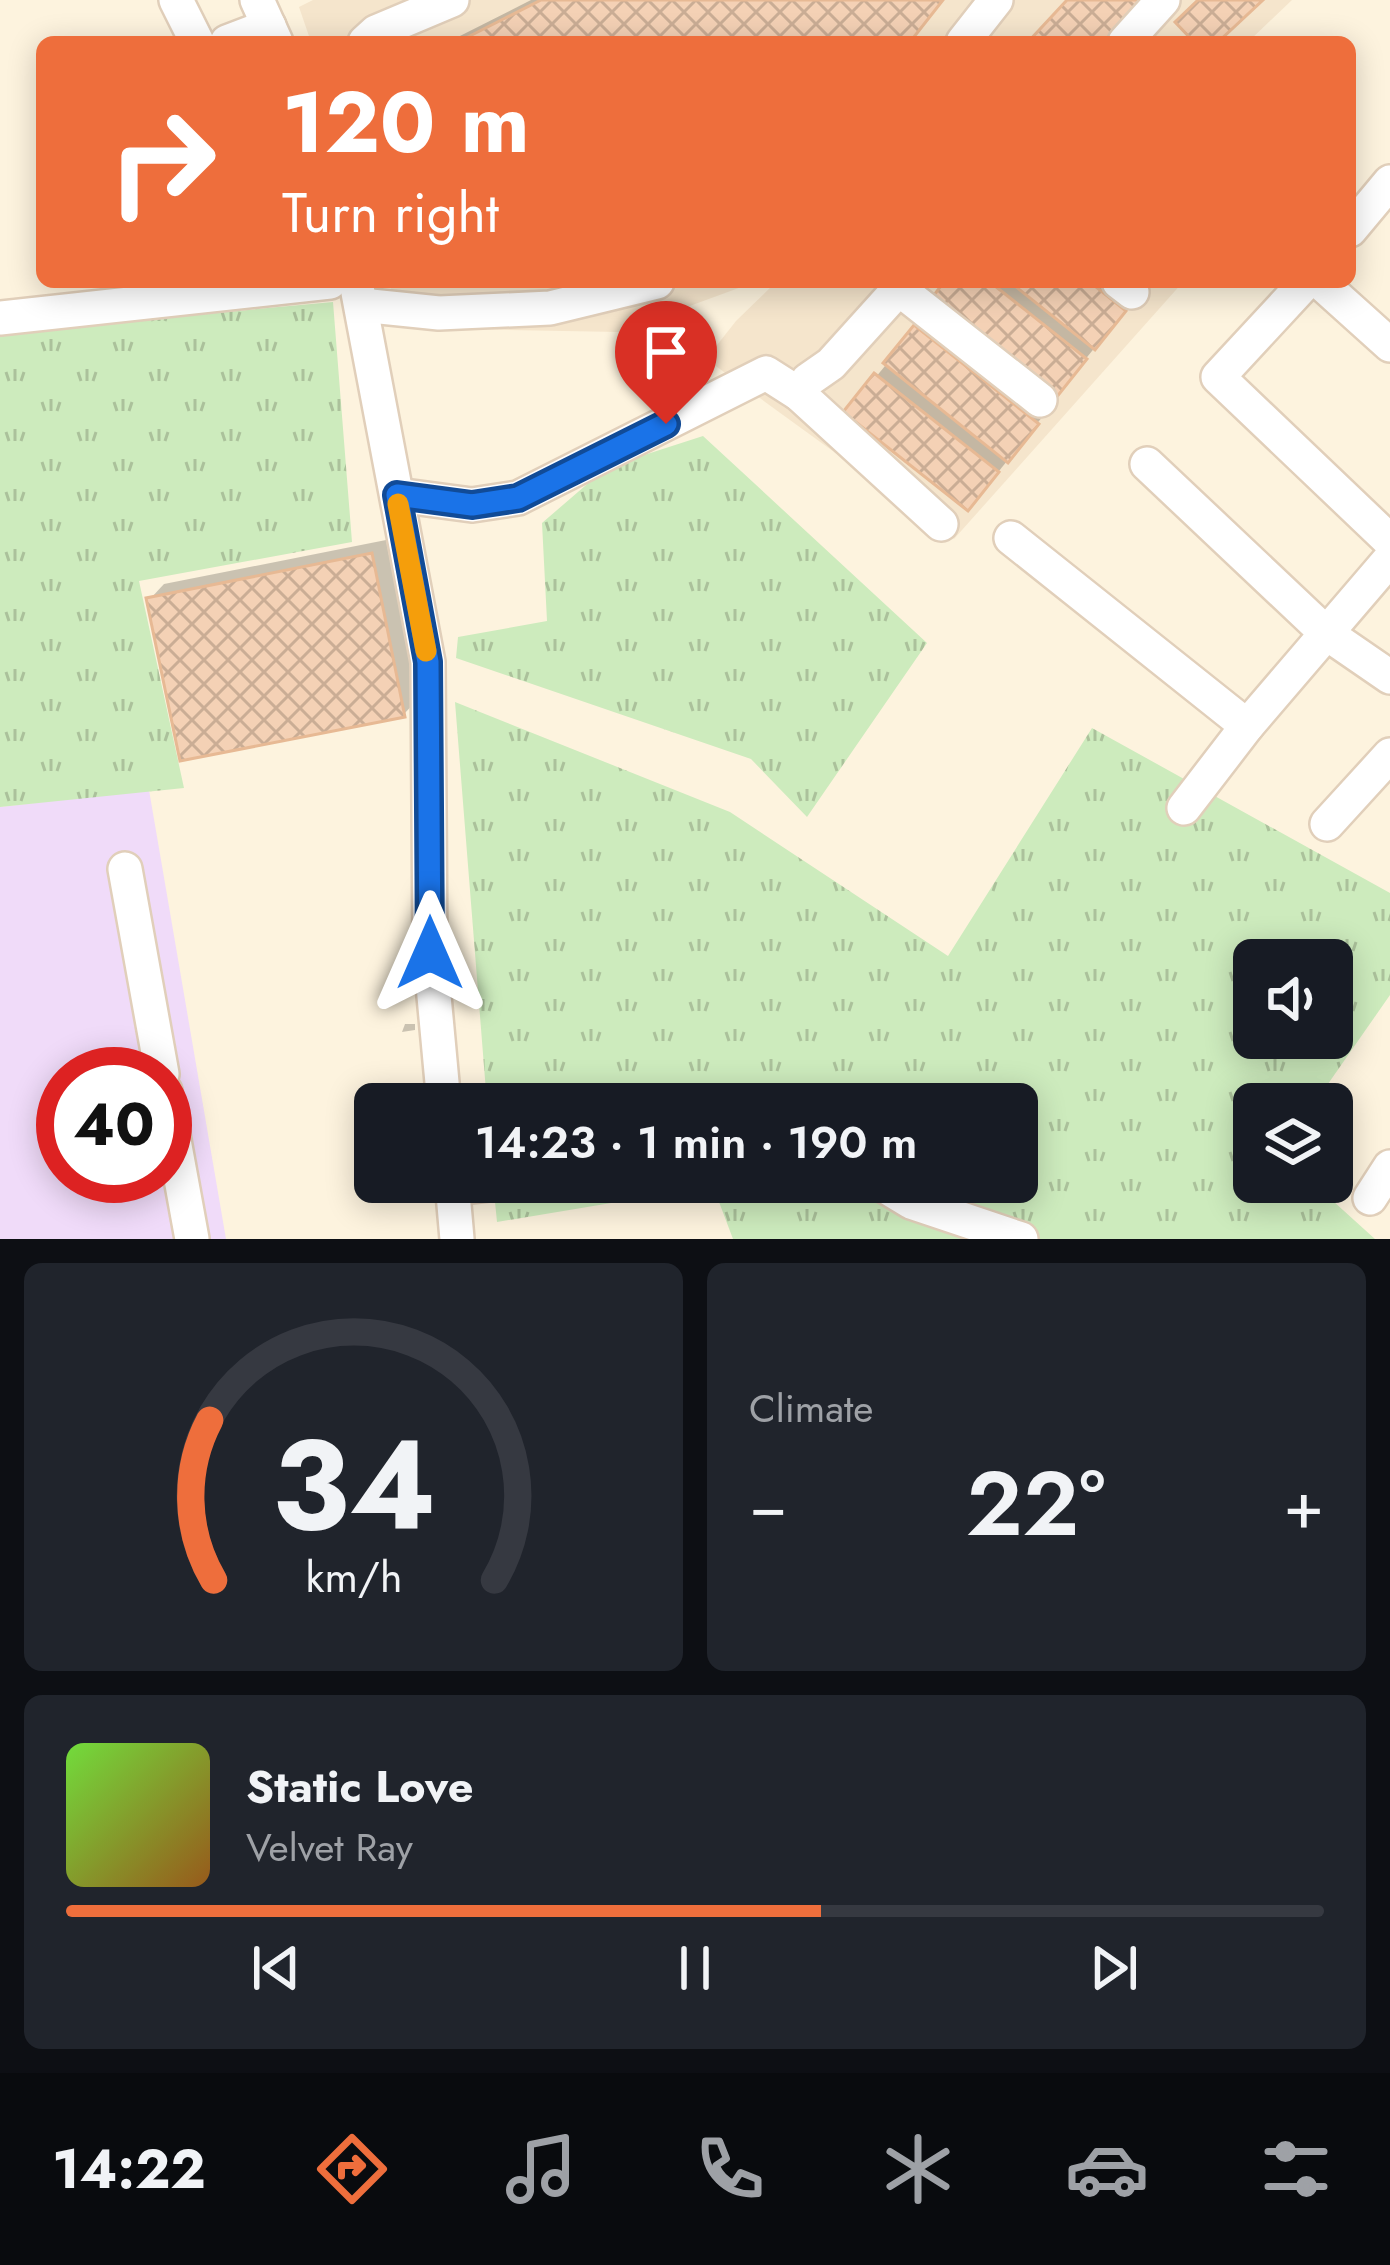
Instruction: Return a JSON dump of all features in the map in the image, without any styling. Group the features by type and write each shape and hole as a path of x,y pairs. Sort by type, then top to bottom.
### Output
{"street":[{"path":"176,0 194,36"},
{"path":"371,36 452,0"},
{"path":"968,36 996,0"},
{"path":"1130,36 1163,0"},
{"path":"240,36 268,23"},
{"path":"1356,223 1390,182"},
{"path":"0,318 152,292 224,288"},
{"path":"442,1083 430,953 428,662 358,294 550,308 632,288"},
{"path":"800,394 808,380 831,364 899,288"},
{"path":"906,288 1040,400"},
{"path":"1300,288 1218,377 1390,541"},
{"path":"1327,288 1390,345"},
{"path":"397,495 472,505 518,498 766,373 800,394 941,524"},
{"path":"1147,464 1326,633 1390,677"},
{"path":"1011,538 1246,726"},
{"path":"1184,808 1246,726 1390,559"},
{"path":"1327,824 1390,755"},
{"path":"125,869 157,1047"},
{"path":"1370,1198 1390,1167"},
{"path":"185,1203 192,1239"},
{"path":"454,1203 458,1239"},
{"path":"914,1203 1021,1239"}],"shaded area":[{"path":"313,0 1292,0 1254,36 309,36 299,7"},
{"path":"391,288 739,288 619,332 404,328"},
{"path":"770,288 1178,288 954,539 706,359"},
{"path":"149,790 226,1239 0,1239 0,807"}],"green space":[{"path":"333,302 352,542 139,581 184,788 0,807 0,333"},
{"path":"703,436 927,643 807,817 751,759 456,658 458,637 547,621 542,523 607,467"},
{"path":"455,702 730,812 948,956 1092,728 1390,893 1390,995 1353,1048 1353,939 1233,939 1233,1059 1345,1059 1329,1083 1233,1083 1233,1203 1335,1203 1375,1239 733,1239 719,1203 1038,1203 1038,1083 485,1083"},
{"path":"495,1203 611,1203 497,1222"}],"building":[{"path":"541,0 943,0 915,36 470,36"},
{"path":"1067,0 1145,0 1112,36 1034,36"},
{"path":"1198,0 1263,0 1224,36 1188,36 1175,22"},
{"path":"939,288 998,288 1087,359 1056,398 931,299"},
{"path":"1018,288 1097,288 1126,311 1095,350"},
{"path":"914,325 1039,424 1008,463 883,363"},
{"path":"874,373 999,472 968,511 843,412"},
{"path":"372,553 405,717 180,761 146,598"}],"slow traffic":[{"path":"398,504 426,651"}],"route":[{"path":"430,953 428,662 397,495 472,505 518,498 666,424"}]}
